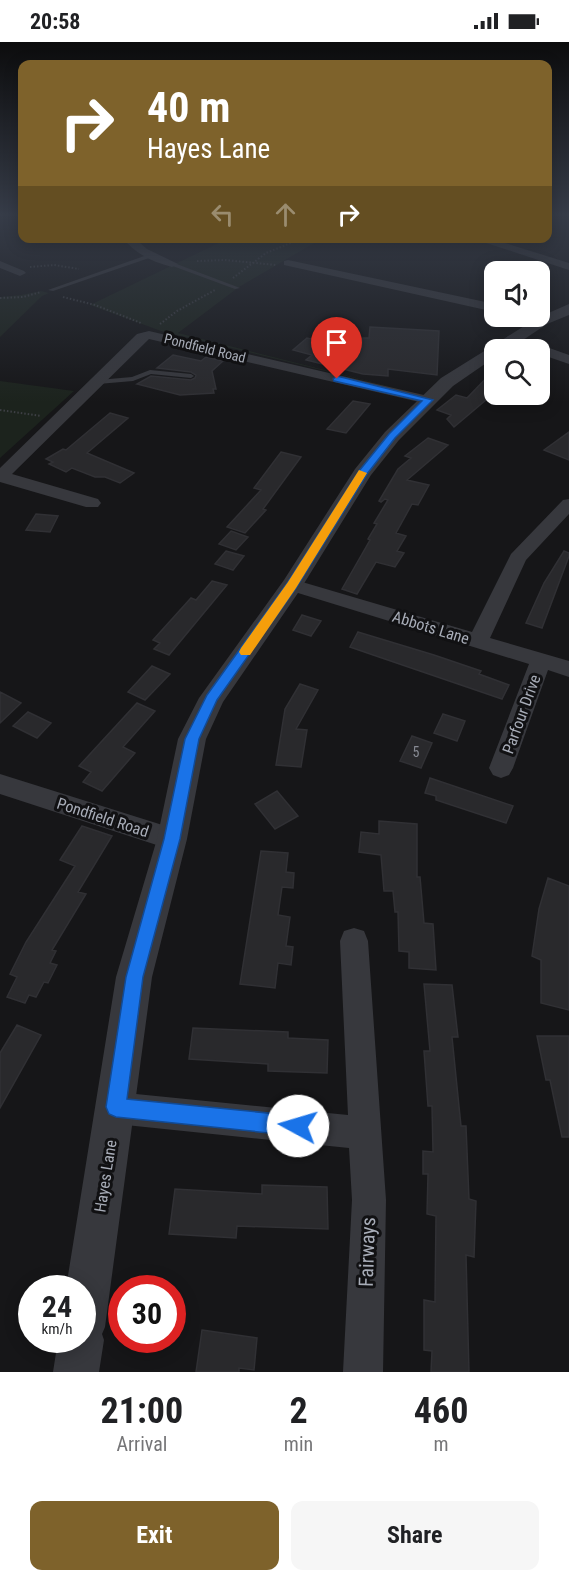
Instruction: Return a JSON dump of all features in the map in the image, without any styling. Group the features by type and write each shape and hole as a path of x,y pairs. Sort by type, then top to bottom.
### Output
{"street":[{"path":"350,278 484,306"},
{"name":"Hayes Lane","path":"550,315 569,309"},
{"name":"Hayes Lane","path":"513,339 526,327"},
{"name":"Pondfield Road","path":"0,477 142,337 151,332 428,400"},
{"path":"550,353 569,360"},
{"name":"Hayes Lane","path":"90,1275 134,977 172,839 192,739 212,698 292,585 362,473 392,436 447,382 484,358"},
{"path":"0,477 92,503"},
{"path":"478,641 518,558 569,504"},
{"name":"Abbots Lane","path":"292,585 569,669"},
{"name":"Parfour Drive","path":"501,768 541,660"},
{"name":"Pondfield Road","path":"0,784 172,839"},
{"name":"Fairways","path":"354,941 369,1200 363,1372"},
{"path":"116,1107 366,1132"},
{"path":"76,1372 79,1353"}],"lane":[{"path":"51,293 84,278"},
{"path":"209,278 237,288"},
{"path":"98,382 125,380 150,372 191,376"}],"path":[{"path":"0,298 51,293 95,305 151,332 177,311 233,278"},
{"path":"0,410 60,419"}],"shaded area":[{"path":"146,278 254,278 178,333 416,393 161,331 90,305"},
{"path":"41,291 49,293 42,296 0,337 0,297"},
{"path":"0,381 74,391 0,458"}],"building":[{"path":"370,327 439,331 437,375 388,369 388,376 363,374 306,360 312,355 293,350 307,338 361,350 363,338 369,338"},
{"path":"173,355 201,361 206,357 223,361 212,371 216,389 213,389 214,393 180,395 137,384 151,376 191,380 195,378 196,375 191,372 157,368"},
{"path":"484,380 484,402 454,427 447,419 451,415 437,410 456,395 467,398"},
{"path":"353,401 370,404 346,433 327,429"},
{"path":"110,413 128,418 87,453 134,473 120,483 72,468 66,472 49,464 53,462 46,459 63,449 66,450"},
{"path":"569,432 569,460 544,450"},
{"path":"428,438 448,445 407,480 429,485 418,505 412,504 396,533 406,536 397,551 404,553 395,567 376,562 357,594 342,589 370,540 368,539 377,524 374,523 388,500 379,501 398,469 411,458 405,456"},
{"path":"281,452 301,457 263,509 266,510 245,533 227,527 261,490 254,488"},
{"path":"36,514 58,516 50,532 26,530"},
{"path":"231,531 248,537 236,550 219,544"},
{"path":"226,551 244,556 233,570 215,564"},
{"path":"564,551 569,553 569,556 542,628 526,623 544,583"},
{"path":"212,581 227,585 169,655 154,649 160,643 153,640 191,598 196,600"},
{"path":"302,615 321,621 311,636 293,630"},
{"path":"358,632 481,671 479,674 509,685 502,699 350,647"},
{"path":"152,666 170,674 145,700 128,692"},
{"path":"300,684 318,690 296,729 307,730 301,767 276,765 285,709"},
{"path":"0,692 21,703 0,723"},
{"path":"137,703 155,711 123,747 135,753 102,791 83,782 91,772 79,766"},
{"path":"28,712 51,723 37,738 13,726"},
{"path":"443,714 465,721 457,741 434,733"},
{"path":"412,736 432,743 421,768 400,761"},
{"path":"430,778 513,806 506,823 436,800 436,796 425,793"},
{"path":"277,791 298,816 275,829 255,804"},
{"path":"379,821 417,824 417,877 420,877 424,923 433,924 436,970 409,968 409,952 399,951 398,912 395,912 393,891 384,891 381,855 359,852 361,832 379,834"},
{"path":"82,826 112,836 78,892 86,894 52,950 56,951 50,963 57,965 48,983 44,982 36,997 29,995 25,1003 7,997 17,977 10,974 26,942 75,866 60,860"},
{"path":"261,851 288,853 286,872 294,873 293,888 282,887 278,915 290,917 286,946 293,947 291,965 278,963 275,988 240,984"},
{"path":"548,878 569,886 569,1010 541,1003 541,960 532,956 539,909"},
{"path":"424,984 452,985 458,1037 452,1037 461,1126 466,1126 469,1199 476,1201 474,1257 466,1255 469,1372 431,1372 432,1351 424,1350 424,1300 435,1302 436,1216 427,1214 428,1174 423,1174 423,1151 433,1152 432,1106 428,1106 424,1051 430,1051"},
{"path":"17,1025 41,1035 0,1108 0,1053"},
{"path":"193,1028 288,1032 288,1038 328,1040 327,1073 268,1071 268,1064 189,1059"},
{"path":"537,1036 569,1036 569,1137 562,1137 550,1080 546,1080"},
{"path":"262,1185 327,1187 328,1229 237,1226 236,1238 169,1234 175,1189 262,1194"},
{"path":"202,1330 257,1338 254,1370 239,1368 239,1372 196,1372"}],"slow traffic":[{"path":"246,652 292,585 362,473"}],"route":[{"path":"298,1126 116,1107 134,977 172,839 192,739 212,698 292,585 362,473 392,436 428,400 337,379"}]}
